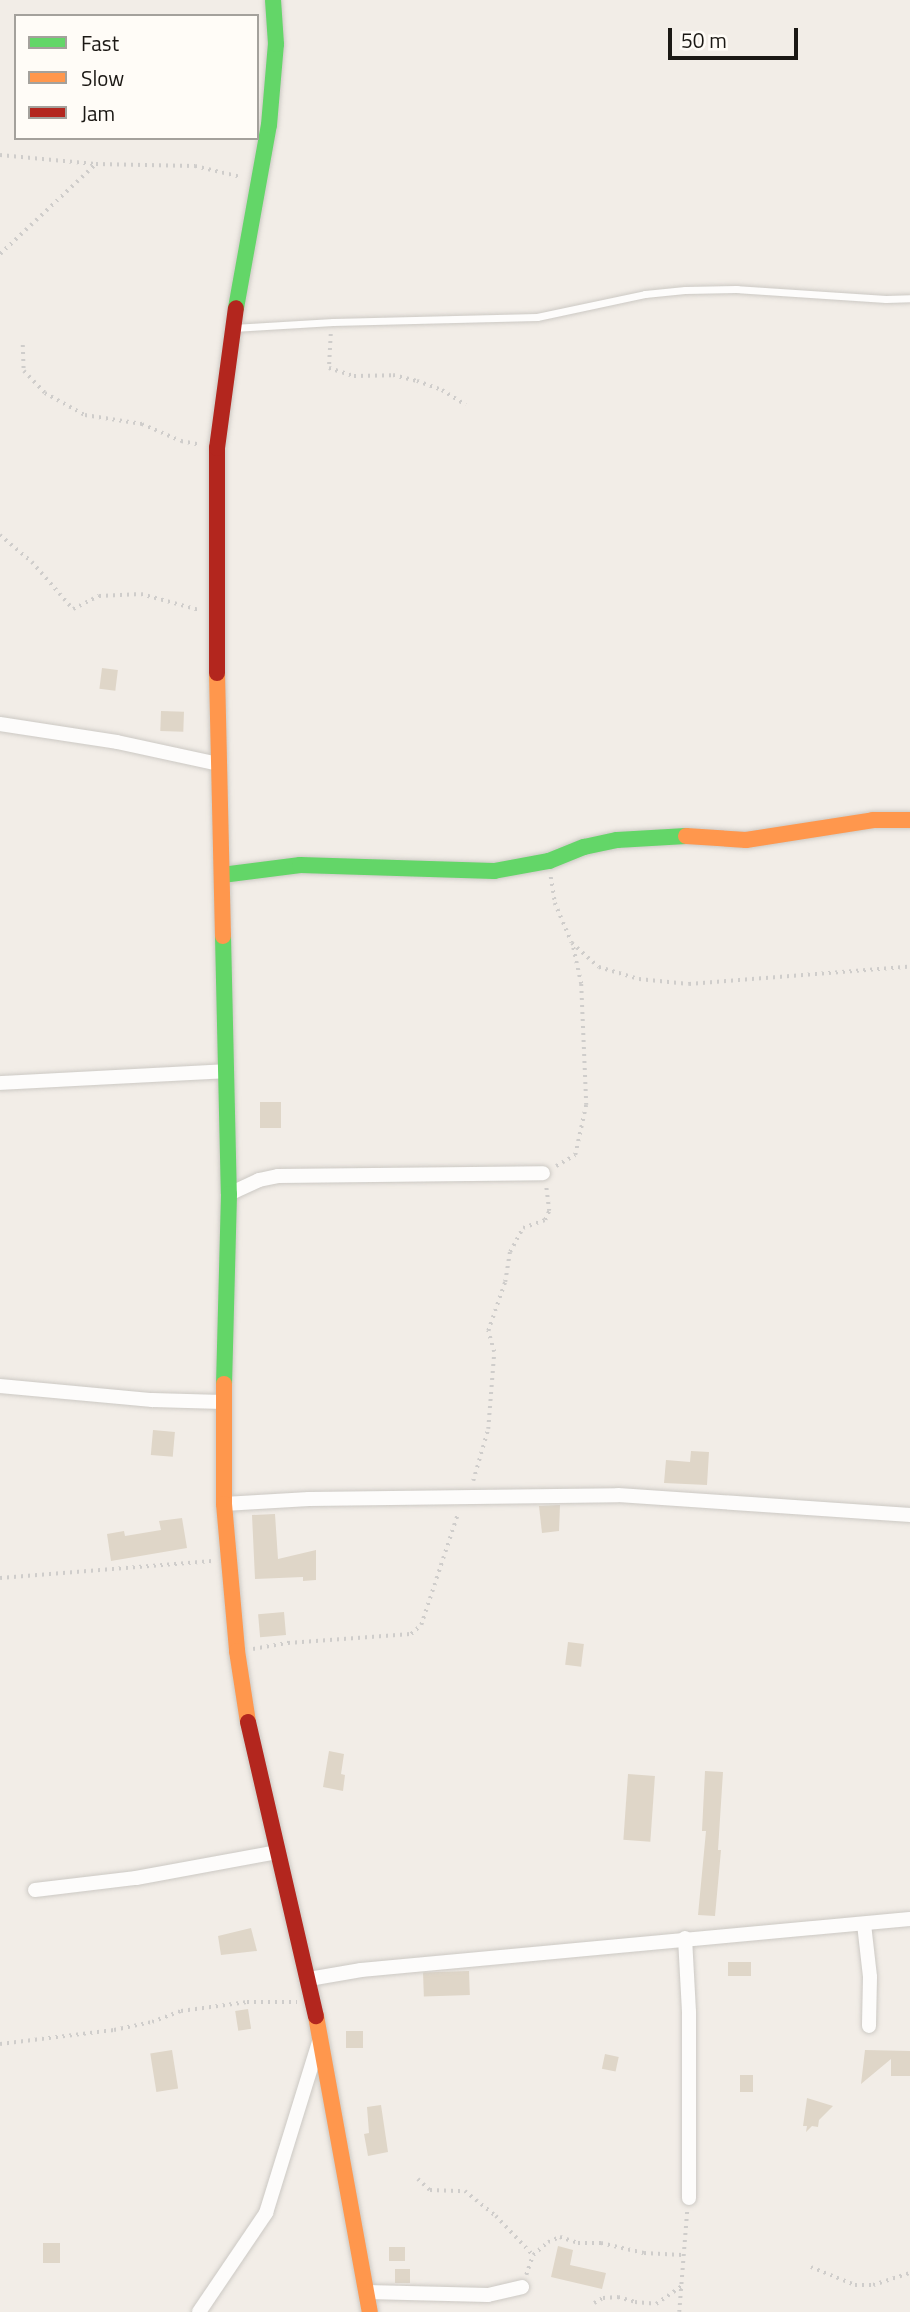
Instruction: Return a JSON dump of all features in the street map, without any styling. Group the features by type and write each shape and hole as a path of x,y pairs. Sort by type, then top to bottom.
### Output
{"street":[{"path":"273,0 273,84 259,181 232,328 217,448 216,614 229,1194 223,1402 224,1504 237,1651 254,1757 309,1979 370,2312"},
{"path":"0,724 117,742 219,764"},
{"path":"222,876 300,865 494,871 549,861 584,847 617,840 693,836 746,840 873,820 910,820"},
{"path":"0,1083 227,1071"},
{"path":"229,1194 259,1180 278,1176 543,1173"},
{"path":"0,1386 118,1398 223,1402"},
{"path":"224,1504 469,1495 618,1495 910,1514"},
{"path":"35,1890 136,1878 278,1852"},
{"path":"309,1979 361,1970 910,1919"},
{"path":"864,1924 870,1977 869,2026"},
{"path":"685,1938 689,2012 689,2198"},
{"path":"199,2312 266,2213 319,2042"},
{"path":"367,2292 475,2296 522,2287"}],"lane":[{"path":"232,328 332,322 537,317 645,294 685,290 736,289 910,298"}],"path":[{"path":"0,155 96,164 195,166 259,181"},
{"path":"0,254 96,164"},
{"path":"332,322 329,368 354,376 393,375 417,381 442,390 466,405"},
{"path":"23,345 24,371 45,393 85,415 142,424 181,441 217,448"},
{"path":"0,535 33,562 73,609 99,596 141,594 216,614"},
{"path":"237,1651 288,1643 411,1634 421,1625 434,1591 450,1533 469,1495 488,1429 495,1352 488,1331 505,1282 510,1252 523,1228 545,1220 549,1210 543,1173 575,1156 586,1105 581,984 572,943 555,903 549,861"},
{"path":"572,943 599,967 639,979 689,984 907,967"},
{"path":"0,1578 228,1560"},
{"path":"0,2044 114,2030 152,2022 181,2011 234,2003 272,2000 313,2002"},
{"path":"418,2179 430,2190 465,2192 496,2216 533,2255"},
{"path":"679,2312 689,2198"},
{"path":"522,2287 533,2255 560,2236 578,2244 601,2244 644,2253 682,2255"},
{"path":"811,2267 855,2285 873,2285 910,2273"},
{"path":"594,2303 603,2298 618,2297 656,2304 682,2286"}],"building":[{"path":"102,668 118,670 115,691 99,689"},
{"path":"161,711 184,712 183,732 160,731"},
{"path":"260,1102 281,1102 281,1128 260,1128"},
{"path":"153,1430 175,1432 173,1457 151,1455"},
{"path":"691,1451 709,1452 707,1485 664,1483 666,1460 690,1462"},
{"path":"560,1505 559,1531 542,1533 539,1506"},
{"path":"275,1514 278,1559 316,1550 316,1580 303,1581 303,1577 255,1579 252,1515"},
{"path":"182,1518 187,1548 111,1561 107,1534 124,1531 125,1536 161,1530 159,1521"},
{"path":"284,1612 286,1635 260,1637 258,1614"},
{"path":"568,1642 584,1644 581,1667 565,1665"},
{"path":"329,1751 344,1754 341,1774 345,1775 343,1791 323,1787"},
{"path":"705,1771 723,1772 718,1850 721,1850 715,1916 698,1915 706,1831 702,1831"},
{"path":"628,1774 655,1776 650,1842 623,1840"},
{"path":"251,1928 257,1951 221,1955 218,1936"},
{"path":"728,1962 751,1962 751,1976 728,1976"},
{"path":"469,1971 470,1995 424,1997 423,1973"},
{"path":"248,2009 251,2029 238,2031 235,2011"},
{"path":"346,2031 363,2031 363,2048 346,2048"},
{"path":"172,2050 178,2089 156,2092 150,2053"},
{"path":"865,2050 910,2051 910,2076 891,2076 891,2059 861,2084"},
{"path":"605,2054 619,2057 616,2072 602,2069"},
{"path":"740,2075 753,2075 753,2092 740,2092"},
{"path":"807,2098 833,2106 819,2120 818,2127 812,2126 806,2132 807,2126 803,2126"},
{"path":"381,2105 388,2152 368,2156 364,2134 369,2133 367,2107"},
{"path":"43,2243 60,2243 60,2263 43,2263"},
{"path":"558,2246 573,2250 570,2265 606,2273 602,2289 551,2277"},
{"path":"389,2247 405,2247 405,2261 389,2261"},
{"path":"395,2269 410,2269 410,2283 395,2283"}],"traffic: fast":[{"path":"236,308 269,125 276,44 273,0"},
{"path":"222,875 300,865 494,871 549,861 584,847 617,840 686,836"},
{"path":"223,936 229,1194 224,1384"}],"traffic: slow":[{"path":"217,673 223,936"},
{"path":"686,836 746,840 873,820 910,820"},
{"path":"224,1384 224,1504 237,1651 248,1722"},
{"path":"316,2016 370,2312"}],"traffic: jam":[{"path":"217,673 217,448 236,308"},
{"path":"248,1722 316,2016"}]}
